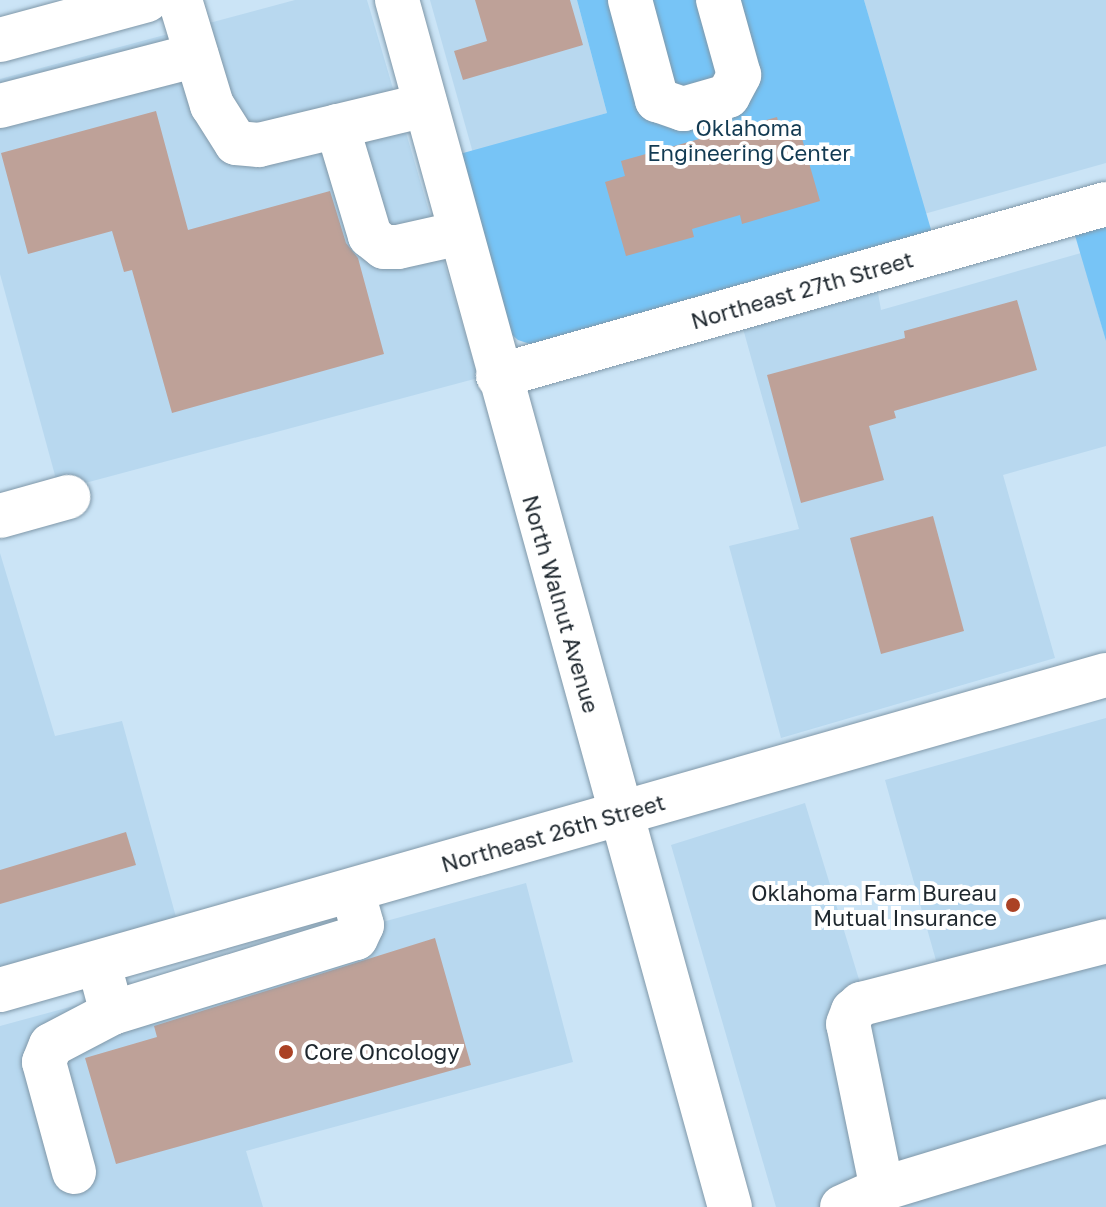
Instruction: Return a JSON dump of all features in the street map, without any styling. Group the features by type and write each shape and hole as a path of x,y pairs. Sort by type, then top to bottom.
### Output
{"street":[{"path":"0,40 147,0"},
{"path":"180,0 218,121 236,143 259,145 425,105"},
{"name":"North Walnut Avenue","path":"397,0 498,376 730,1207"},
{"path":"630,0 657,100 683,109 728,96 739,75 718,0"},
{"path":"0,106 197,55"},
{"path":"337,126 370,236 384,247 398,247 460,233"},
{"name":"Northeast 27th Street","path":"498,376 1106,204"},
{"path":"0,516 68,497"},
{"name":"Northeast 26th Street","path":"0,990 1106,675"},
{"path":"74,1172 44,1062 51,1045 112,1013 356,938 362,925 352,890"},
{"path":"882,1189 848,1024 853,1011 861,1004 1106,941"},
{"path":"98,962 112,1013"},
{"path":"842,1207 882,1189 1106,1121"}],"shaded area":[{"path":"295,0 367,0 478,378 59,490 0,274 0,79"},
{"path":"430,0 577,0 607,113 473,153"},
{"path":"864,0 1106,0 1106,163 924,214"},
{"path":"1081,253 1106,341 1106,446 1003,475 1055,658 781,738 729,546 799,529 742,325 877,287 881,310"},
{"path":"0,553 55,736 122,721 176,917 0,968"},
{"name":"Oklahoma Farm Bureau Mutual Insurance","path":"1106,718 1106,1207 776,1207 671,845 805,803 861,986 937,964 885,780"},
{"name":"Core Oncology","path":"526,883 573,1062 246,1151 263,1207 0,1207 0,1026"}],"green space":[{"name":"Oklahoma Engineering Center","path":"577,0 864,0 932,233 533,345 518,340 511,334 456,155 607,113"},
{"path":"1106,223 1106,341 1074,232"}],"building":[{"path":"475,0 570,0 583,45 463,80 454,51 487,41"},
{"path":"156,111 188,230 330,191 346,243 358,258 384,354 172,413 132,270 124,272 112,231 28,254 1,153"},
{"path":"777,117 783,140 801,135 820,201 742,224 740,215 692,229 694,237 626,256 605,182 625,176 621,161"},
{"path":"1017,300 1037,370 894,411 896,418 869,426 884,480 801,503 767,375 905,338 904,331"},
{"path":"933,516 964,631 881,654 850,538"},
{"path":"126,832 136,865 0,904 0,870"},
{"path":"435,938 471,1065 116,1164 85,1058 157,1037 154,1026"}],"place":[{"name":"Oklahoma Farm Bureau Mutual Insurance","path":"1013,905"},
{"name":"Core Oncology","path":"286,1052"}]}
